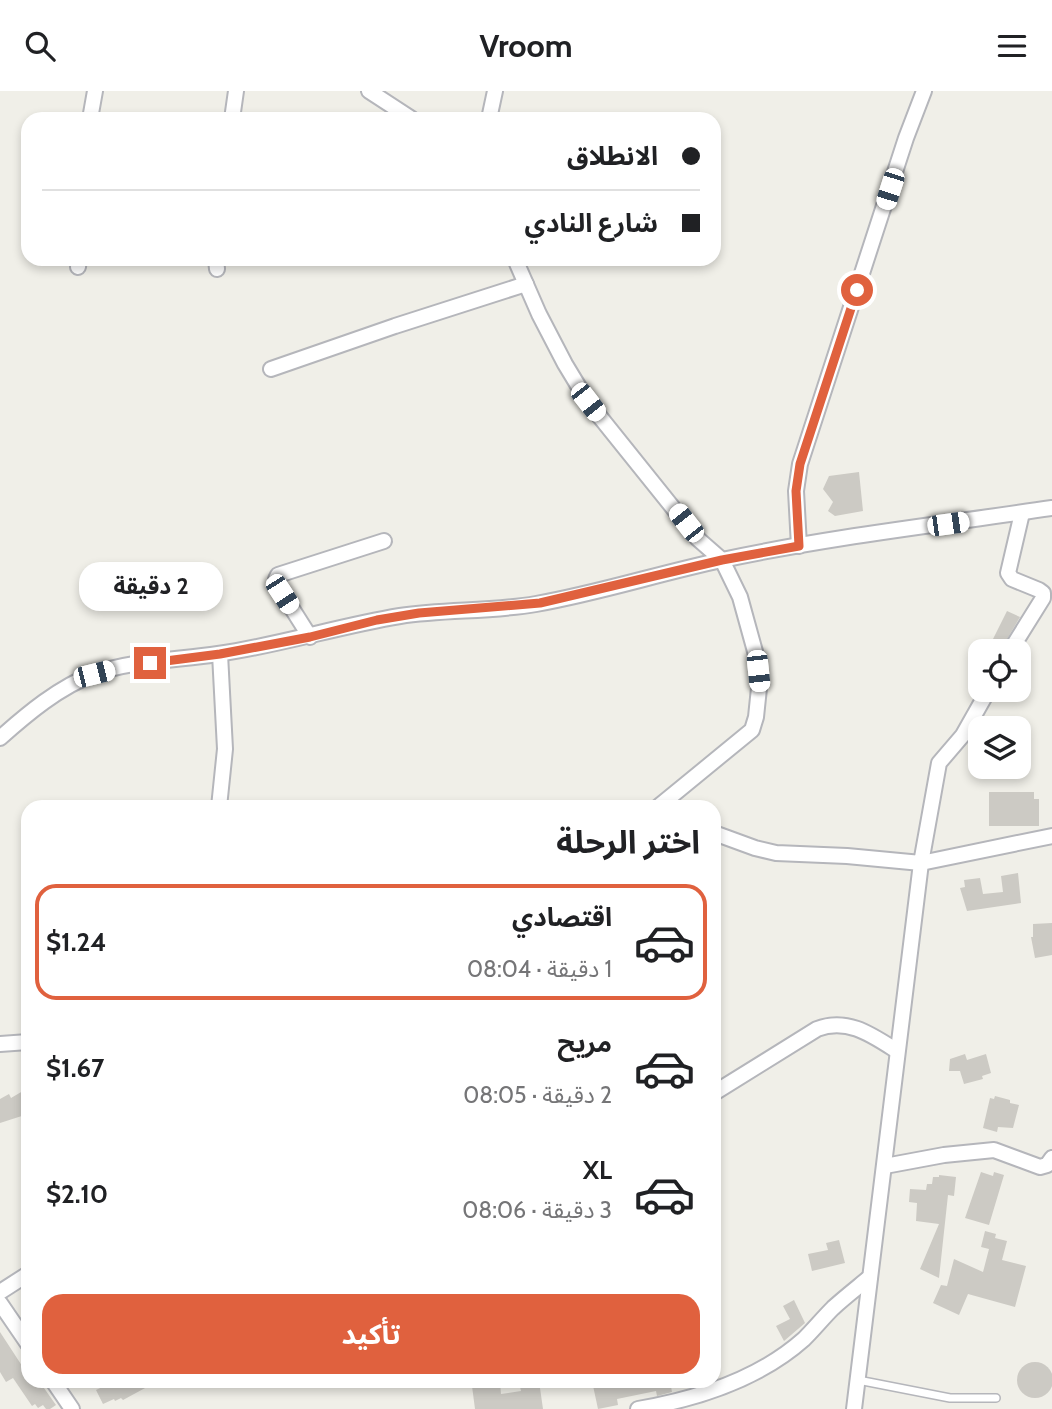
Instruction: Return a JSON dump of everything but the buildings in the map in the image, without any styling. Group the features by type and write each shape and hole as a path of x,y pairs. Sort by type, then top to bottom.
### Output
{"street":[{"path":"91,112 94,91"},
{"path":"233,112 236,91"},
{"path":"369,91 401,112"},
{"path":"490,112 495,91"},
{"path":"799,546 796,491 800,464 906,138 924,91"},
{"path":"518,266 565,364 588,402 698,539 722,560 740,597 756,655 759,688 752,730 667,800"},
{"path":"271,369 395,325 526,284"},
{"path":"0,738 55,695 94,674 130,665 220,654 419,613 540,603 722,560 1052,508"},
{"path":"1017,639 1043,598 1040,590 1017,582 1008,573 1022,513"},
{"path":"310,637 278,588 276,577 293,568 384,541"},
{"path":"220,654 225,749 220,800"},
{"path":"854,1409 921,863 939,763 963,735 982,702"},
{"path":"721,836 776,853 921,863 1052,836"},
{"path":"721,1089 817,1029 831,1024 843,1024 862,1031 897,1051"},
{"path":"0,1044 21,1042"},
{"path":"885,1165 994,1150 1040,1167 1047,1165 1052,1158"},
{"path":"721,1387 765,1365 803,1340 834,1307 870,1277"},
{"path":"0,1292 21,1278"},
{"path":"0,1303 21,1334"},
{"path":"58,1388 72,1409"},
{"path":"638,1409 696,1397 720,1388"}],"lane":[{"path":"858,1380 950,1398 996,1398"}],"route":[{"path":"150,663 220,654 419,613 540,603 722,560 799,546 796,491 800,464 857,290"}]}
